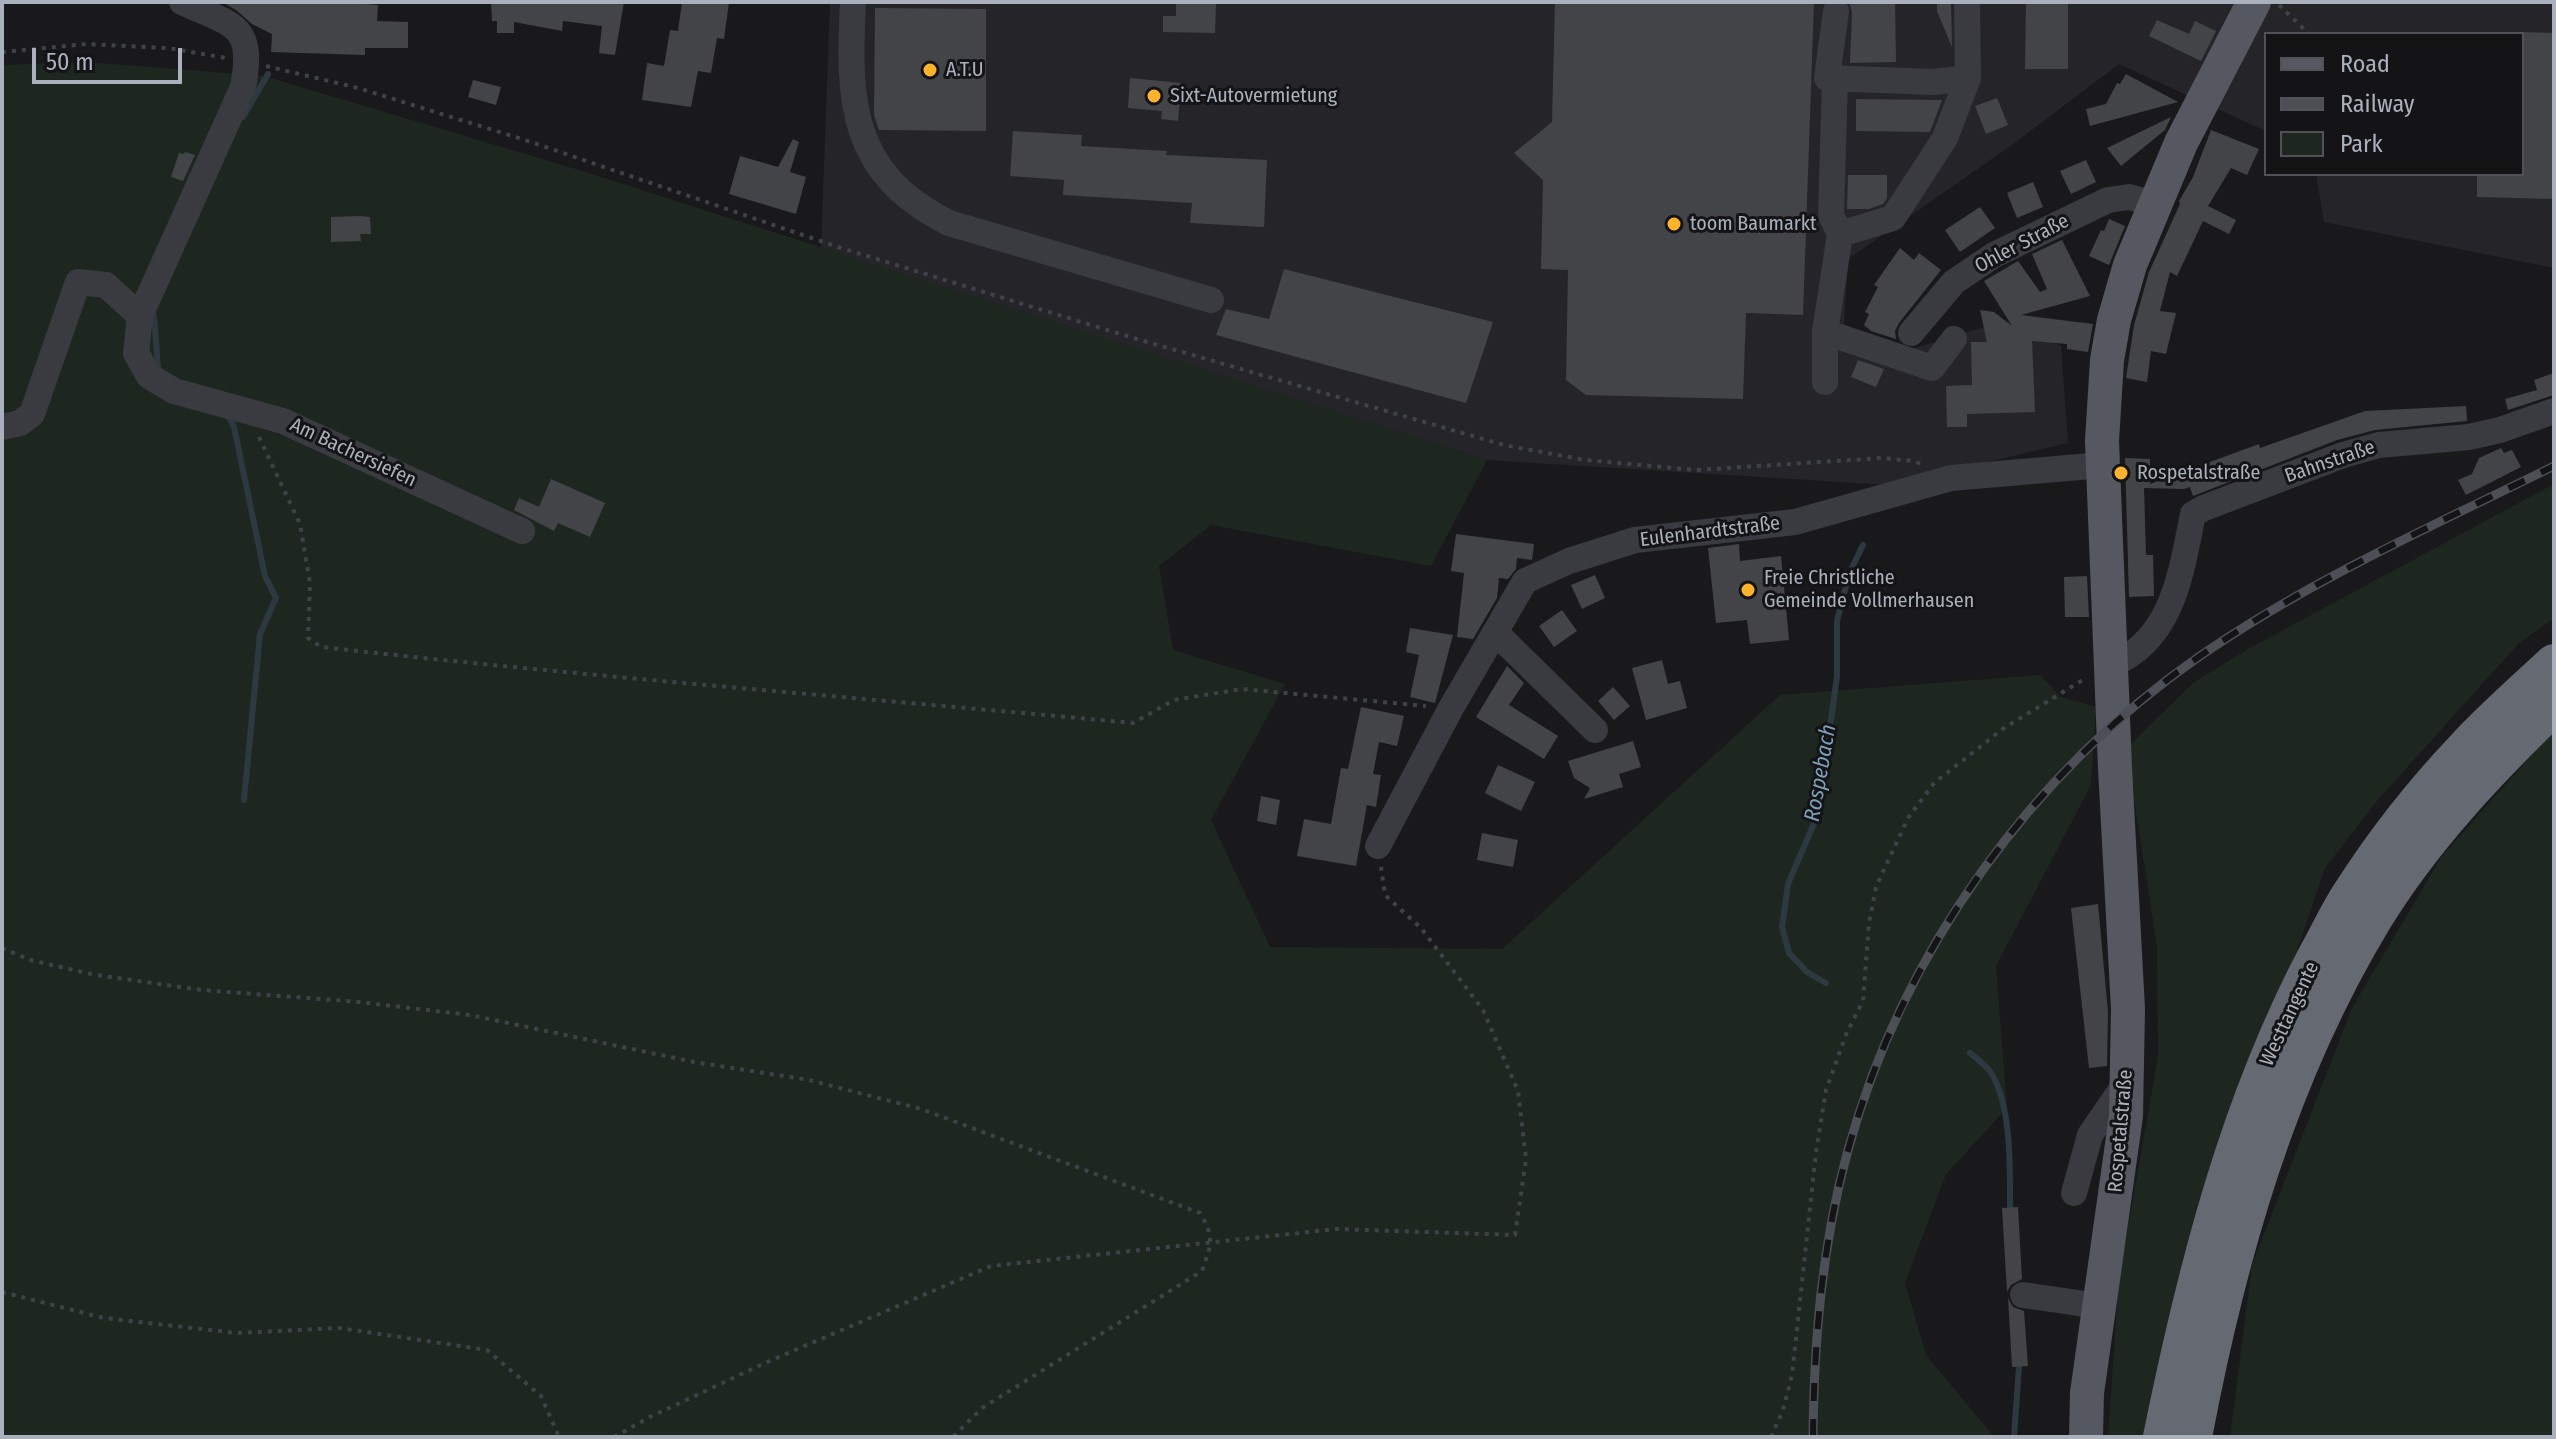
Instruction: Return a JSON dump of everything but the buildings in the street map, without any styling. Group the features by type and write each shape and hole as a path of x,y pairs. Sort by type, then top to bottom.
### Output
{"highway":[{"name":"Westtangente","path":"2162,1437 2183,1331 2223,1187 2257,1084 2290,1007 2349,895 2410,813 2466,746 2554,663"},
{"name":"Westtangente","path":"2193,1437 2210,1344 2257,1175 2313,1033 2374,917 2435,833 2500,759 2554,706"}],"main road":[{"path":"2222,2 2237,35"},
{"name":"Rospetalstraße","path":"2086,1437 2087,1393 2126,1116 2127,1081 2128,1009 2111,665 2103,396 2114,320 2130,265 2155,204 2181,143 2237,35 2266,3"}],"street":[{"path":"182,2 236,28 244,37 248,62"},
{"path":"853,2 851,76 860,133 886,176 923,211 949,223 1211,300"},
{"path":"1840,234 1893,218 1945,138 1968,78 1967,2"},
{"path":"1836,11 1827,78 1933,82 1968,78"},
{"name":"Am Bachersiefen","path":"248,62 243,87 140,316 136,353 149,376 174,391 283,421 522,531"},
{"path":"1825,382 1825,332 1840,234 1831,215 1835,78"},
{"name":"Ohler Straße","path":"1911,333 1954,282 1994,255 2108,200 2129,197 2155,204"},
{"path":"2,427 20,423 32,414 78,282 106,285 140,316"},
{"path":"1825,332 1932,368 1954,339"},
{"name":"Bahnstraße","path":"2111,665 2127,658 2159,629 2173,597 2193,514 2343,455 2379,445 2469,437 2554,411"},
{"name":"Eulenhardtstraße","path":"1378,846 1451,708 1525,581 1569,561 1635,540 1795,522 1951,478 2103,465"},
{"path":"1495,632 1595,730"},
{"path":"2074,1193 2090,1135 2127,1081"},
{"path":"2023,1295 2099,1306"}],"path":[{"path":"2266,3 2306,32"},
{"path":"2,52 87,44 168,48 248,62 358,88 522,139 838,247 1130,337 1504,445 1585,460 1696,470 1882,458"},
{"path":"248,413 300,524 310,583 308,638 321,647 551,672 1133,723 1174,700 1242,689 1451,708"},
{"path":"1771,1437 1783,1410 1792,1375 1816,1152 1826,1090 1847,1032 1863,1001 1869,923 1876,887 1891,852 1908,818 1934,783 1954,765 2032,710 2111,665"},
{"path":"614,1437 765,1363 991,1266 1211,1245 1336,1229 1515,1235 1526,1159 1518,1091 1483,1010 1421,928 1385,895 1378,846"},
{"path":"2,948 30,960 96,975 202,990 359,1002 470,1015 694,1062 809,1080 921,1109 1200,1213 1208,1227 1211,1245 1202,1271 982,1408 953,1437"},
{"path":"2,1292 119,1320 237,1333 339,1328 487,1350 541,1396 559,1437"}],"shaded area":[{"path":"830,2 2554,2 2554,268 2324,222 2316,176 2524,176 2524,32 2264,32 2264,130 2119,64 2012,145 1848,259 1844,324 1903,352 2004,321 2061,346 2068,443 1889,485 1487,460 821,248"}],"green space":[{"path":"86,62 264,76 579,170 1487,460 1431,566 1211,525 1159,566 1173,650 1285,684 1211,820 1270,947 1502,949 1780,695 2040,675 2061,697 2096,707 2091,785 1996,966 2007,1108 1946,1174 1905,1283 1926,1355 1994,1437 2,1437 2,65"},
{"path":"2554,484 2554,618 2519,643 2377,801 2325,868 2278,1007 2148,1437 2108,1437 2119,1279 2158,1057 2157,946 2130,773 2130,745 2193,683 2248,649"},
{"path":"2554,730 2554,1437 2230,1437 2252,1265 2352,1008 2442,856"}],"waterway":[{"path":"243,117 268,74"},
{"path":"154,316 158,368"},
{"path":"228,415 234,427 265,576 276,598 260,634 244,800"},
{"name":"Rospebach","path":"1826,983 1807,972 1789,953 1782,927 1788,884 1818,814 1837,676 1837,621 1849,574 1863,545"},
{"name":"Rospebach","path":"1970,1053 1989,1070 2002,1099 2008,1136 2010,1208"},
{"name":"Rospebach","path":"2014,1437 2019,1367"}],"railway":[{"path":"1813,1437 1821,1292 1832,1221 1848,1150 1872,1076 1902,1005 1939,937 1981,872 2029,811 2081,755 2139,703 2200,656 2329,578 2554,466"}],"place":[{"name":"A.T.U","path":"930,70"},
{"name":"Sixt-Autovermietung","path":"1154,96"},
{"name":"toom Baumarkt","path":"1674,224"},
{"name":"Rospetalstraße","path":"2121,473"},
{"name":"Freie Christliche Gemeinde Vollmerhausen","path":"1748,590"}]}
